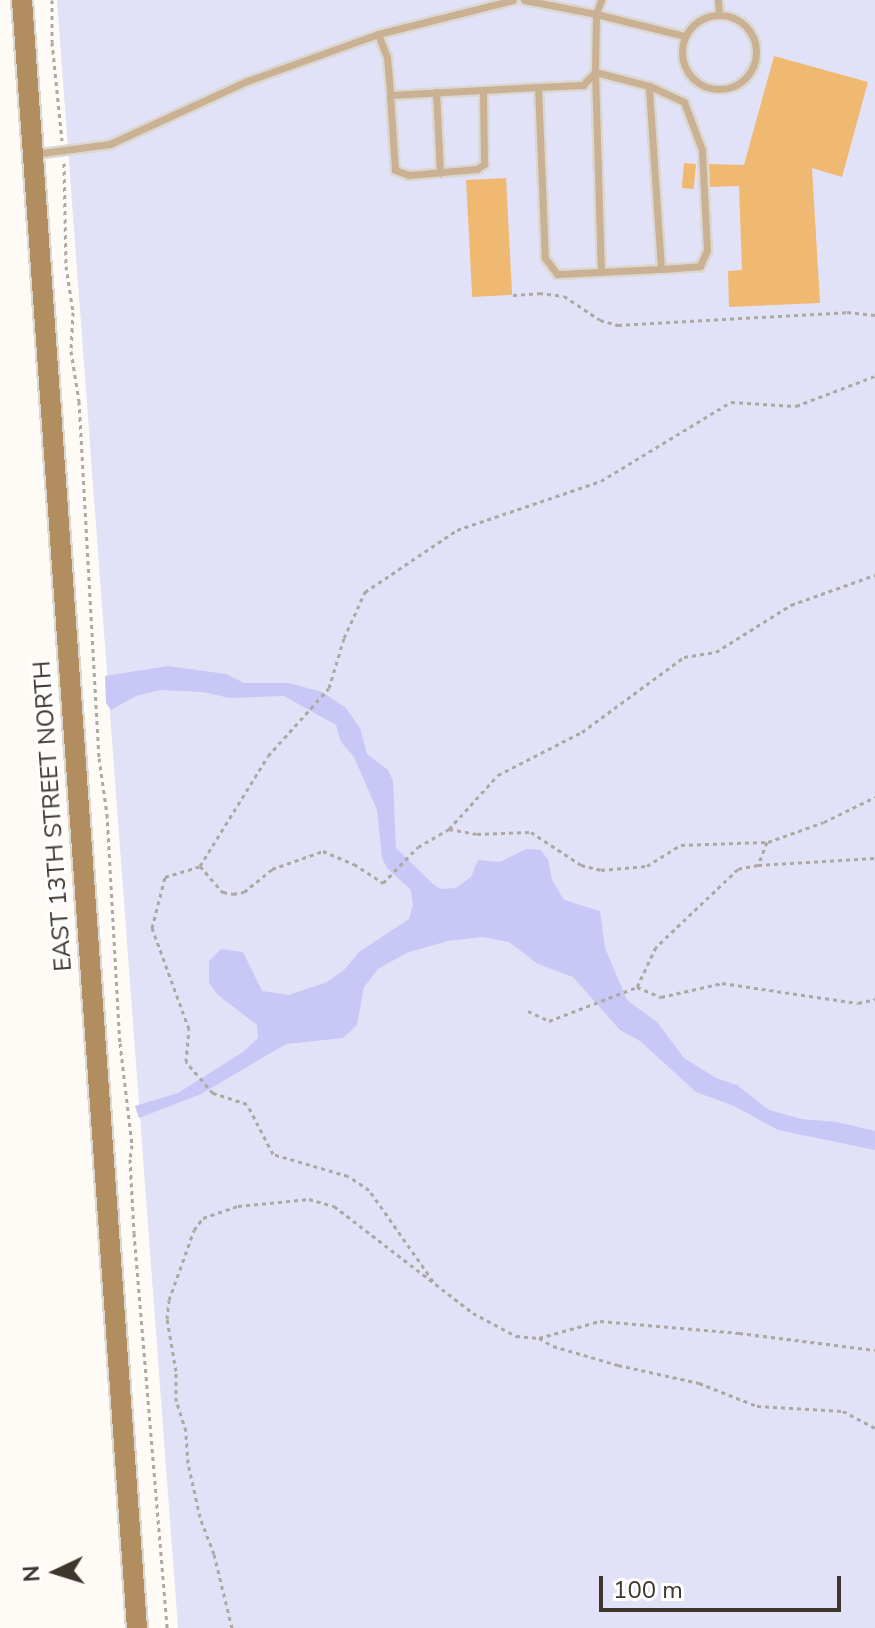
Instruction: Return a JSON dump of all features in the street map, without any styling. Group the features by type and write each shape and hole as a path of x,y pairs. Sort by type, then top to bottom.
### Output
{"main road":[{"name":"EAST 13TH STREET NORTH","path":"22,0 137,1628"}],"lane":[{"path":"33,154 110,144 247,81 378,34 513,0"},
{"path":"524,0 623,17 685,36"},
{"path":"601,0 596,14 595,72 601,272"},
{"path":"718,0 719,15"},
{"path":"719,15 737,19 753,38 754,62 741,82 718,89 695,80 683,60 685,36 702,18 719,15"},
{"path":"378,34 387,57 395,170 409,175 440,173 477,169 484,164 483,90"},
{"path":"390,95 583,85 595,72"},
{"path":"538,87 545,258 557,274 700,266 707,250 702,150 684,102 649,86 595,72"},
{"path":"649,86 661,269"},
{"path":"436,92 440,173"}],"path":[{"path":"52,0 52,42 63,150 66,266 73,312 71,351 79,401 99,758 107,814 120,1043 132,1145 130,1159 141,1321 167,1628"},
{"path":"513,295 539,293 564,296 600,320 618,325 847,312 875,315"},
{"path":"433,1281 369,1190 348,1176 273,1154 247,1104 213,1093 186,1062 189,1029 152,928 165,877 200,866 268,756 329,688 344,638 365,592 457,530 601,481 731,402 796,406 875,376"},
{"path":"200,866 223,892 233,894 244,892 272,869 323,851 354,864 383,883 418,847 449,829 498,775 582,732 684,657 716,652 791,605 875,575"},
{"path":"449,829 477,834 531,832 581,865 601,870 647,866 681,845 767,842 824,822 875,797"},
{"path":"758,865 767,842"},
{"path":"528,1011 549,1021 637,987 656,947 738,869 875,858"},
{"path":"637,987 661,997 722,983 858,1003 875,999"},
{"path":"232,1628 188,1463 186,1431 176,1401 176,1371 167,1319 169,1300 194,1230 203,1218 238,1206 309,1199 334,1206 353,1218 383,1248 433,1281 473,1313 516,1336 539,1338 618,1365 699,1383 757,1406 843,1411 875,1428"},
{"path":"539,1338 600,1321 739,1333 875,1350"}],"shaded area":[{"path":"57,0 875,0 875,1628 178,1628"}],"water":[{"path":"168,666 226,674 244,683 289,683 322,692 345,707 360,728 367,754 388,770 393,781 396,848 433,884 440,889 456,888 471,877 478,860 500,862 526,849 540,850 548,859 552,880 564,900 600,911 605,948 627,1000 657,1022 684,1058 716,1078 737,1085 769,1110 801,1119 837,1122 875,1131 875,1150 778,1130 734,1106 696,1092 640,1041 620,1030 573,977 538,964 509,942 482,937 448,941 409,952 379,968 364,987 357,1025 343,1038 286,1044 201,1094 139,1118 135,1106 178,1093 243,1052 258,1038 257,1025 218,995 209,983 209,961 221,949 243,952 262,991 289,995 327,982 344,970 359,952 409,919 413,905 411,890 387,868 382,858 377,810 354,757 341,742 336,725 284,696 230,698 202,692 160,690 136,696 111,710 106,703 105,676"}],"building":[{"path":"774,56 868,82 842,177 812,168 820,303 729,307 728,271 742,270 739,186 710,187 709,164 744,165"},
{"path":"684,163 696,164 694,189 682,188"},
{"path":"506,178 512,295 472,297 466,180"}]}
